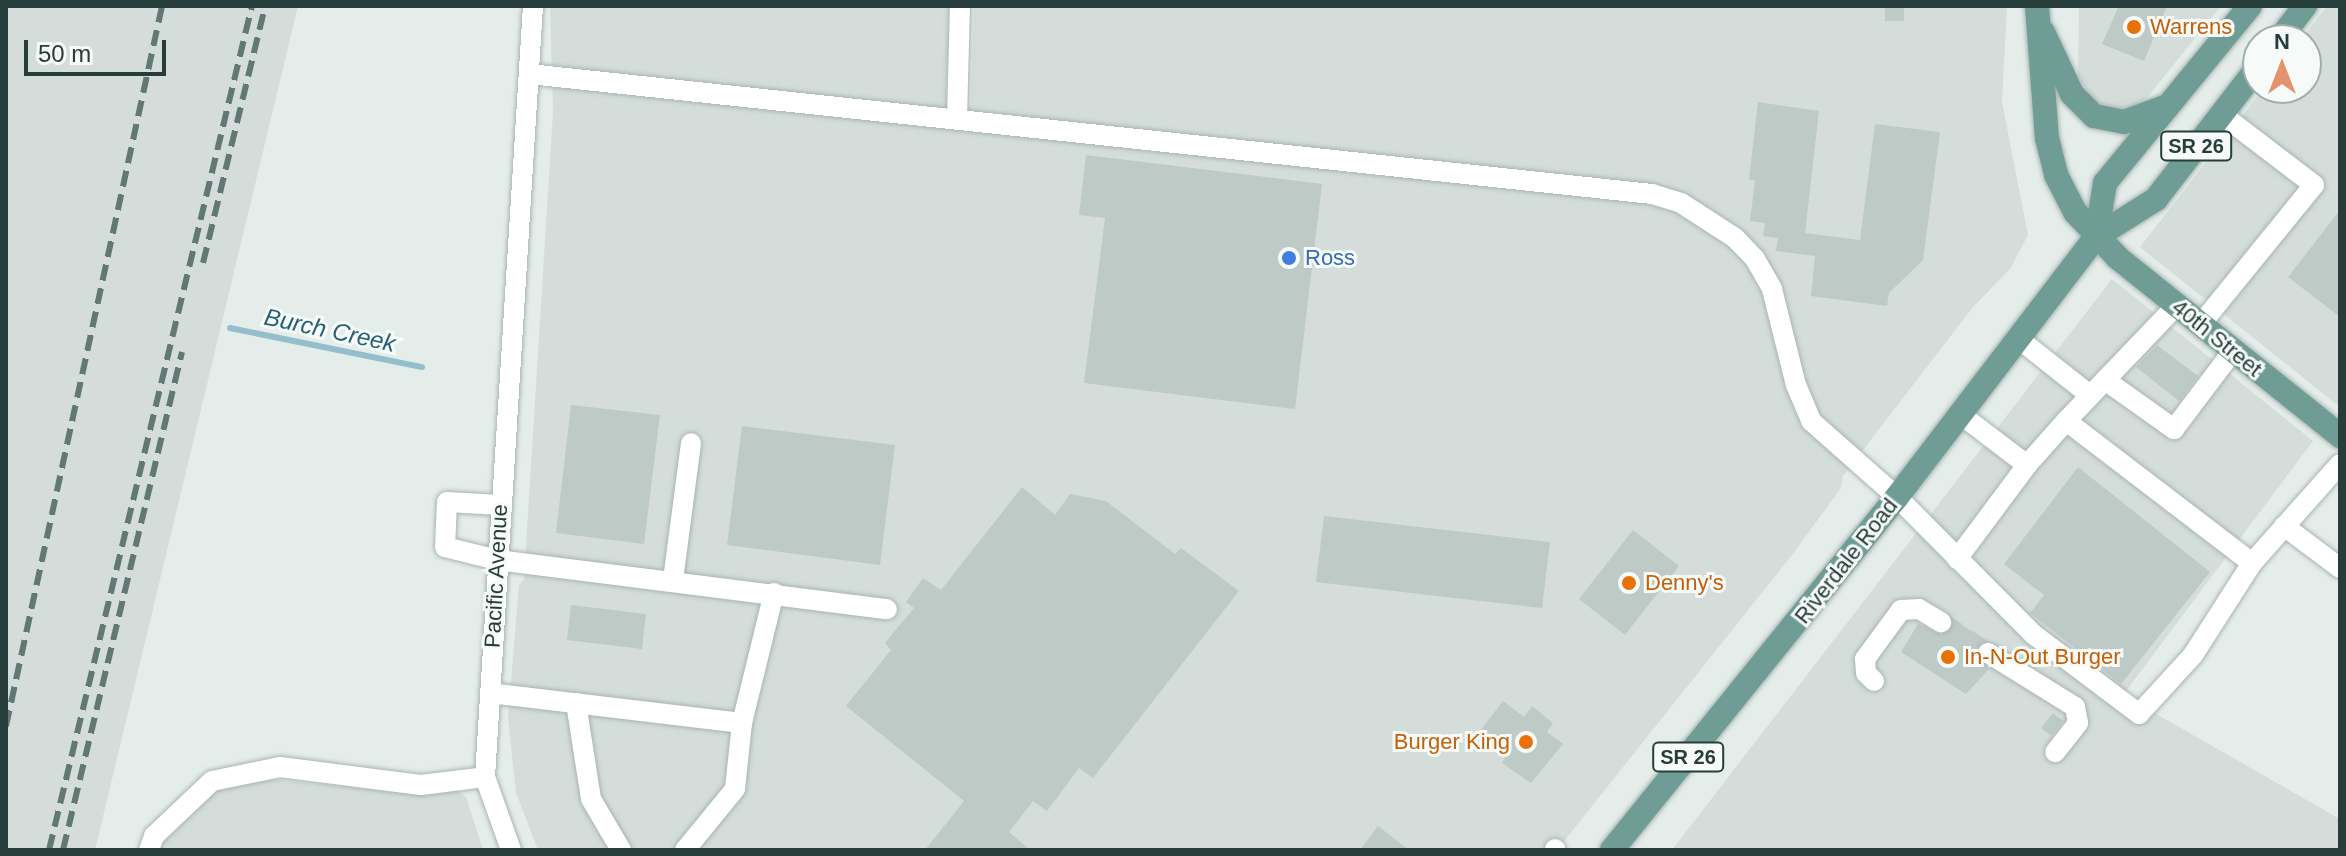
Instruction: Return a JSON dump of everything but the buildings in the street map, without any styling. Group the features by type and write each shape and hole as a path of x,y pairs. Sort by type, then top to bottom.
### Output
{"main road":[{"name":"SR 26","path":"2096,237 2105,183 2250,6"},
{"path":"2291,24 2305,6"},
{"path":"2037,11 2064,81 2094,116 2124,122 2171,104"},
{"name":"40th Street","path":"2037,11 2043,112 2056,175 2096,237 2340,436"},
{"name":"SR 26","path":"2096,237 2156,199 2242,87"},
{"name":"Riverdale Road","path":"1612,850 1897,497 2096,237"}],"street":[{"name":"Pacific Avenue","path":"485,777 533,6"},
{"path":"957,119 960,6"},
{"path":"529,74 1652,194 1681,203 1727,231 1755,259 1772,289 1796,385 1811,421 1897,497 2033,634 2139,714 2193,655 2252,563 2340,464"},
{"path":"2201,324 2314,185 2221,114"},
{"path":"1957,559 2027,465 2177,305"},
{"path":"2019,339 2097,388 2174,429 2233,351"},
{"path":"1960,414 2027,465"},
{"path":"2066,421 2252,563"},
{"path":"673,580 691,443"},
{"path":"500,505 447,502 445,547 497,560 887,609"},
{"path":"2284,526 2340,568"},
{"path":"685,850 735,789 742,723 774,593"},
{"path":"1874,681 1866,673 1865,659 1901,610 1919,609 1941,622"},
{"path":"1988,653 2075,707 2078,723 2055,752"},
{"path":"490,693 742,723"},
{"path":"576,703 591,799 621,850"},
{"path":"149,850 154,836 212,781 280,767 421,785 485,777 511,850"}],"shaded area":[{"path":"6,6 298,6 95,850 6,850"},
{"path":"550,6 950,6 946,104 971,106 974,6 2007,6 2002,102 2028,235 2010,269 1973,307 1843,476 1841,488 1792,555 1557,850 538,850 516,793 508,718 519,585 524,579 553,111"},
{"path":"2079,6 2221,6 2146,99 2121,111 2098,106 2078,78"},
{"path":"2327,6 2340,6 2340,407 2140,247 2252,104 2322,104 2322,24 2313,24"},
{"path":"2112,279 2313,441 2123,695 2340,819 2340,850 1672,850"},
{"path":"248,777 427,795 458,791 466,797 483,850 151,850 187,803"}],"waterway":[{"name":"Burch Creek","path":"230,328 422,367"}],"tunnel":[{"path":"1941,622 1988,653"}],"railway":[{"path":"6,726 162,6"},
{"path":"49,850 252,6"},
{"path":"203,263 265,6"},
{"path":"63,850 182,352"}],"place":[{"name":"Warrens","path":"2134,27"},
{"name":"Ross","path":"1289,258"},
{"name":"Denny's","path":"1629,583"},
{"name":"In-N-Out Burger","path":"1948,657"},
{"name":"Burger King","path":"1526,742"}]}
